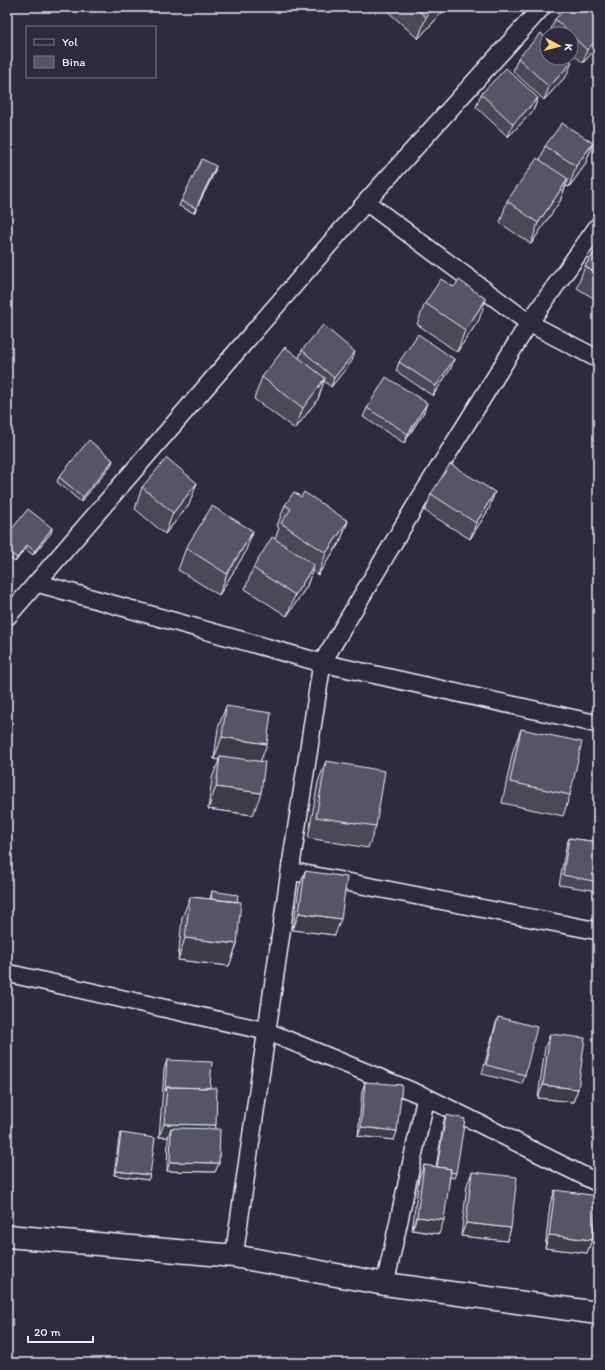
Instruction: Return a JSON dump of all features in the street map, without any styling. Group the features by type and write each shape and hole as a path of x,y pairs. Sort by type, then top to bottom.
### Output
{"street":[{"path":"7,617 366,202 542,7"},
{"path":"366,202 529,323 598,359"},
{"path":"234,1256 266,1030 322,663 414,508 529,323 598,226"},
{"path":"37,583 322,663 598,724"},
{"path":"290,871 598,931"},
{"path":"7,973 266,1030 426,1097 598,1184"},
{"path":"385,1284 426,1097"},
{"path":"7,1236 234,1256 385,1284 598,1313"}],"building":[{"path":"414,7 435,7 426,17"},
{"path":"567,7 595,7 598,10 598,38 587,50 579,42 579,26 562,26 555,19"},
{"path":"539,35 539,66 568,66 549,87 518,58"},
{"path":"506,68 538,98 513,124 481,94"},
{"path":"562,123 593,143 576,166 545,146"},
{"path":"537,158 568,179 538,223 507,201"},
{"path":"202,159 216,166 196,208 181,201"},
{"path":"598,247 598,275 585,266"},
{"path":"441,279 454,287 459,280 486,299 465,330 425,303"},
{"path":"323,325 355,352 334,378 302,350"},
{"path":"418,334 454,359 436,386 399,362"},
{"path":"285,347 325,378 303,408 262,377"},
{"path":"386,377 427,403 408,434 367,408"},
{"path":"89,440 113,460 83,497 59,477"},
{"path":"167,458 197,483 173,513 142,487"},
{"path":"450,464 495,492 476,523 431,494"},
{"path":"294,492 301,497 304,492 348,521 326,553 281,523 291,509 285,505"},
{"path":"212,506 253,531 227,574 186,548"},
{"path":"28,509 52,528 35,551 27,545 17,558 7,550 7,535"},
{"path":"272,537 314,565 295,595 253,568"},
{"path":"226,706 271,713 267,744 222,737"},
{"path":"521,729 582,742 570,795 510,782"},
{"path":"220,756 265,762 261,793 216,787"},
{"path":"326,761 385,771 376,826 316,817"},
{"path":"569,838 598,842 598,882 563,875"},
{"path":"305,871 347,877 341,919 299,913"},
{"path":"212,891 238,895 237,902 211,899"},
{"path":"190,897 241,902 237,944 185,938"},
{"path":"498,1017 537,1027 525,1075 486,1065"},
{"path":"550,1034 585,1038 578,1089 543,1085"},
{"path":"167,1060 212,1062 210,1088 167,1087 165,1091"},
{"path":"365,1082 402,1085 397,1131 361,1127"},
{"path":"167,1087 217,1088 216,1125 164,1124"},
{"path":"446,1115 465,1119 456,1173 450,1172 451,1169 437,1167"},
{"path":"171,1128 220,1129 219,1163 170,1162"},
{"path":"121,1133 155,1138 150,1175 116,1171"},
{"path":"424,1165 451,1169 444,1220 417,1217"},
{"path":"472,1172 517,1177 511,1228 466,1223"},
{"path":"555,1190 598,1196 592,1240 549,1235"}]}
